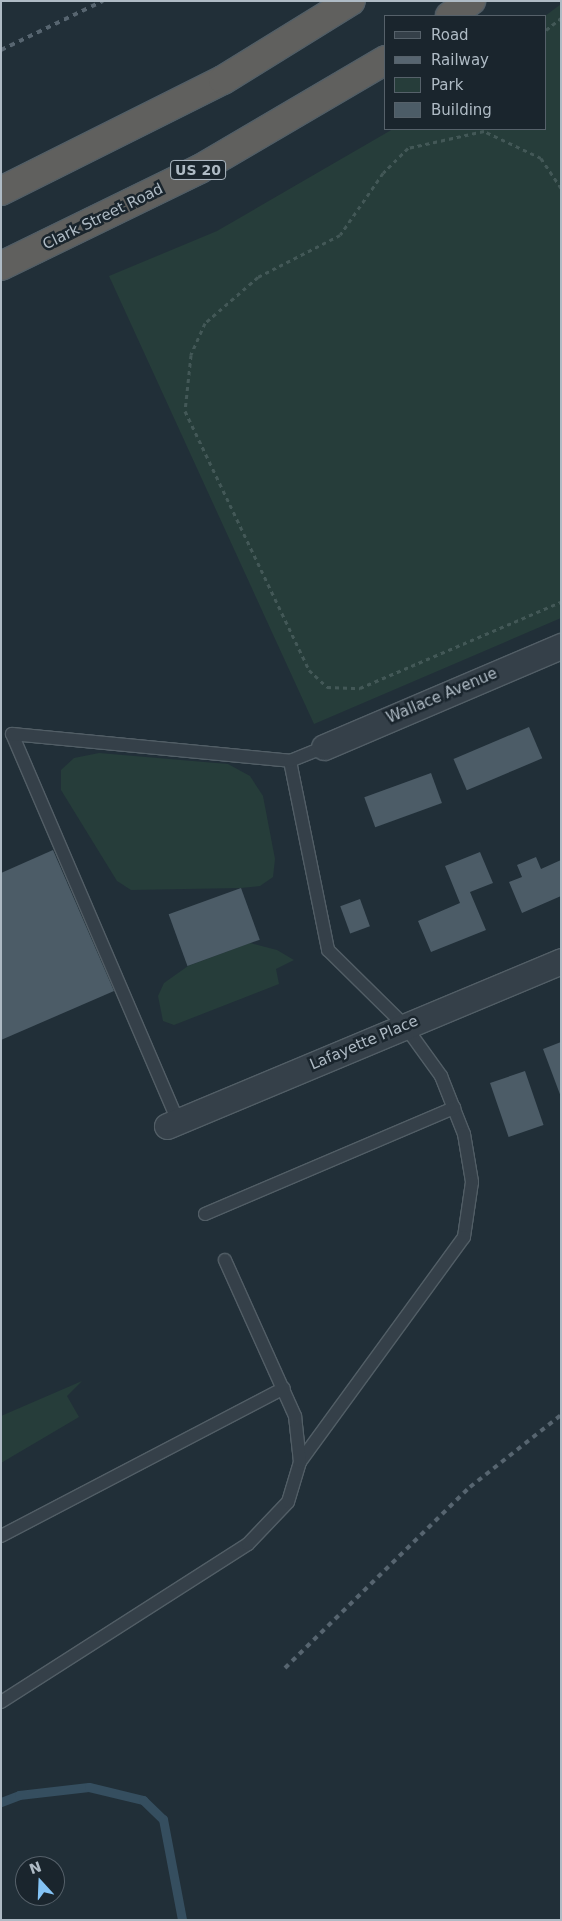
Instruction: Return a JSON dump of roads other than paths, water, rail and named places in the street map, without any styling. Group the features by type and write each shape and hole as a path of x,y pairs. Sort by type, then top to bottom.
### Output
{"highway":[{"path":"1,191 223,80 351,1"},
{"path":"451,15 471,1"},
{"name":"Clark Street Road","path":"1,266 200,169 384,61"}],"street":[{"name":"Wallace Avenue","path":"324,746 561,646"},
{"name":"Lafayette Place","path":"172,1124 561,961"}],"lane":[{"path":"172,1124 12,734 290,761 324,746"},
{"path":"2,1701 248,1544 288,1502 300,1462 464,1238 472,1182 464,1134 442,1076 406,1026 328,950 290,761"},
{"path":"205,1214 454,1108"},
{"path":"225,1260 295,1416 300,1462"},
{"path":"1,1536 284,1388"}],"waterway":[{"path":"1,1802 19,1795 89,1787 143,1800 163,1819 182,1920"}],"railway":[{"path":"1,50 103,1"},
{"path":"285,1668 470,1487 561,1415"}]}
